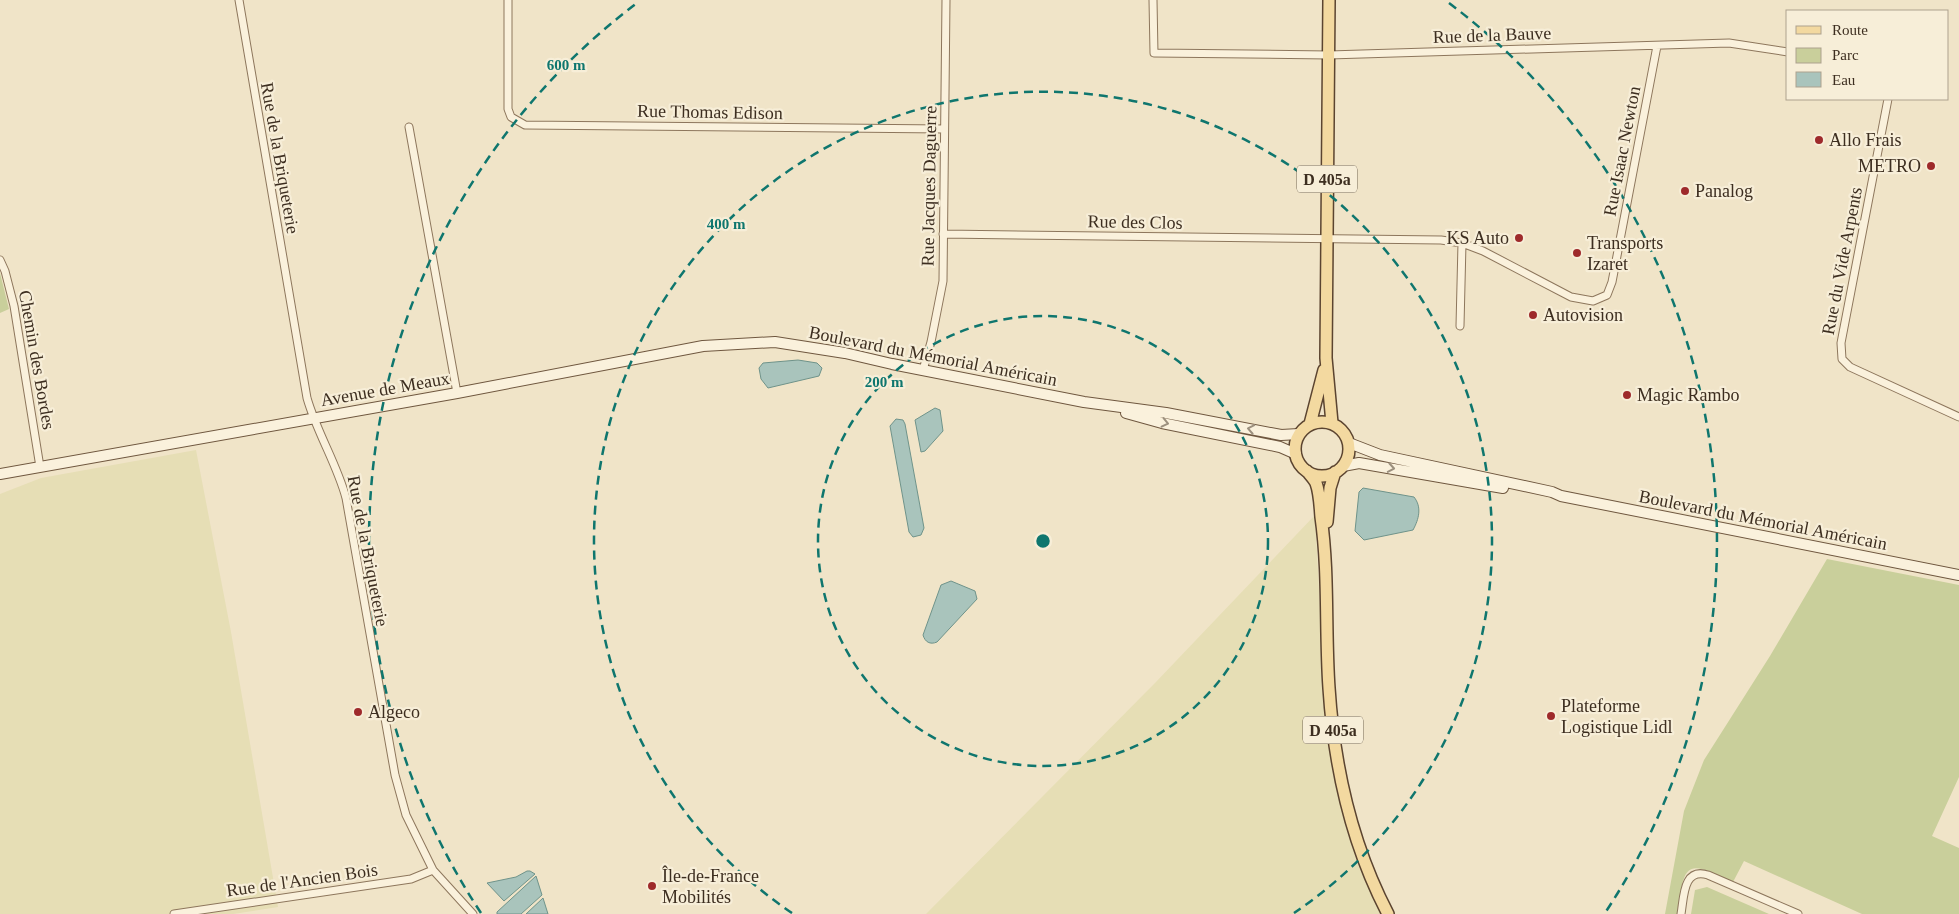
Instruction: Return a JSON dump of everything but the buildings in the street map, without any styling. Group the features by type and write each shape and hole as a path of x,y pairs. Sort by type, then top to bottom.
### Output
{"main road":[{"name":"D 405a","path":"1329,0 1326,358 1332,423"},
{"name":"D 405a","path":"1310,424 1315,411 1326,358"},
{"path":"1317,422 1332,423 1343,431 1349,451 1339,469 1321,476 1307,471 1298,460 1295,447 1299,434 1310,424 1317,422"},
{"name":"D 405a","path":"1325,538 1330,488 1339,469"},
{"name":"D 405a","path":"1307,471 1315,482 1318,491 1325,538 1329,687 1339,769 1353,827 1366,865 1388,914"}],"street":[{"name":"Rue de la Briqueterie","path":"238,0 307,398 313,418 342,482 346,498 397,783 406,815 433,870 473,914"},
{"name":"Rue Thomas Edison","path":"508,0 508,109 510,117 526,125 944,129"},
{"name":"Rue Jacques Daguerre","path":"923,370 932,342 943,281 946,0"},
{"name":"Rue de la Bauve","path":"1153,0 1154,53 1329,55 1657,46"},
{"path":"1657,46 1730,43 1786,52"},
{"name":"Rue Isaac Newton","path":"1326,239 1441,240 1462,243 1483,251 1572,297 1593,301 1607,295 1612,282 1657,46"},
{"name":"Rue du Vide Arpents","path":"1888,100 1841,343 1842,359 1850,368 1959,417"},
{"path":"409,128 457,393"},
{"name":"Rue des Clos","path":"944,234 1326,239"},
{"path":"1460,326 1462,243"},
{"name":"Chemin des Bordes","path":"0,260 5,271 14,306 40,467"},
{"name":"Avenue de Meaux","path":"0,474 457,393 703,346 775,342"},
{"name":"Boulevard du Mémorial Américain","path":"775,342 845,353 1084,402"},
{"path":"1084,402 1184,416 1281,435 1299,434"},
{"path":"1084,402 1162,423 1280,447 1296,454"},
{"name":"Boulevard du Mémorial Américain","path":"1348,443 1369,452 1552,492 1560,496"},
{"name":"Boulevard du Mémorial Américain","path":"1339,469 1359,463 1560,496 1959,574"},
{"name":"Rue de l'Ancien Bois","path":"174,914 411,879 433,870"},
{"path":"1681,914 1687,881 1691,876 1699,873 1708,874 1798,914"}],"shaded area":[{"path":"196,450 231,632 278,907 233,914 0,914 0,494 41,478"},
{"path":"1315,515 1327,729 1334,776 1348,829 1368,885 1382,914 926,914 1155,683"}],"green space":[{"path":"0,273 9,309 0,313"},
{"path":"1827,559 1959,585 1959,777 1932,836 1959,848 1959,914 1862,914 1744,861 1733,882 1705,870 1696,868 1690,870 1685,875 1682,884 1677,914 1665,914 1684,811 1704,760 1770,656"},
{"path":"1707,887 1769,914 1691,914 1695,890"}],"water":[{"path":"798,360 817,363 822,368 819,376 768,388 761,379 759,368 763,363"},
{"path":"935,408 940,410 943,431 925,451 921,452 915,420"},
{"path":"896,419 903,420 905,424 924,528 921,535 913,537 909,532 890,426"},
{"path":"1363,488 1414,497 1419,513 1413,530 1364,540 1355,531 1359,492"},
{"path":"951,581 975,591 977,599 937,642 930,643 926,641 923,635 941,585"},
{"path":"527,871 535,874 504,901 487,883 516,877"},
{"path":"536,876 542,895 521,914 497,914 497,912"},
{"path":"543,898 548,914 526,914"}],"place":[{"name":"Allo Frais","path":"1819,140"},
{"name":"METRO","path":"1931,166"},
{"name":"Panalog","path":"1685,191"},
{"name":"KS Auto","path":"1519,238"},
{"name":"Transports Izaret","path":"1577,253"},
{"name":"Autovision","path":"1533,315"},
{"name":"Magic Rambo","path":"1627,395"},
{"name":"Algeco","path":"358,712"},
{"name":"Plateforme Logistique Lidl","path":"1551,716"},
{"name":"Île-de-France Mobilités","path":"652,886"}]}
